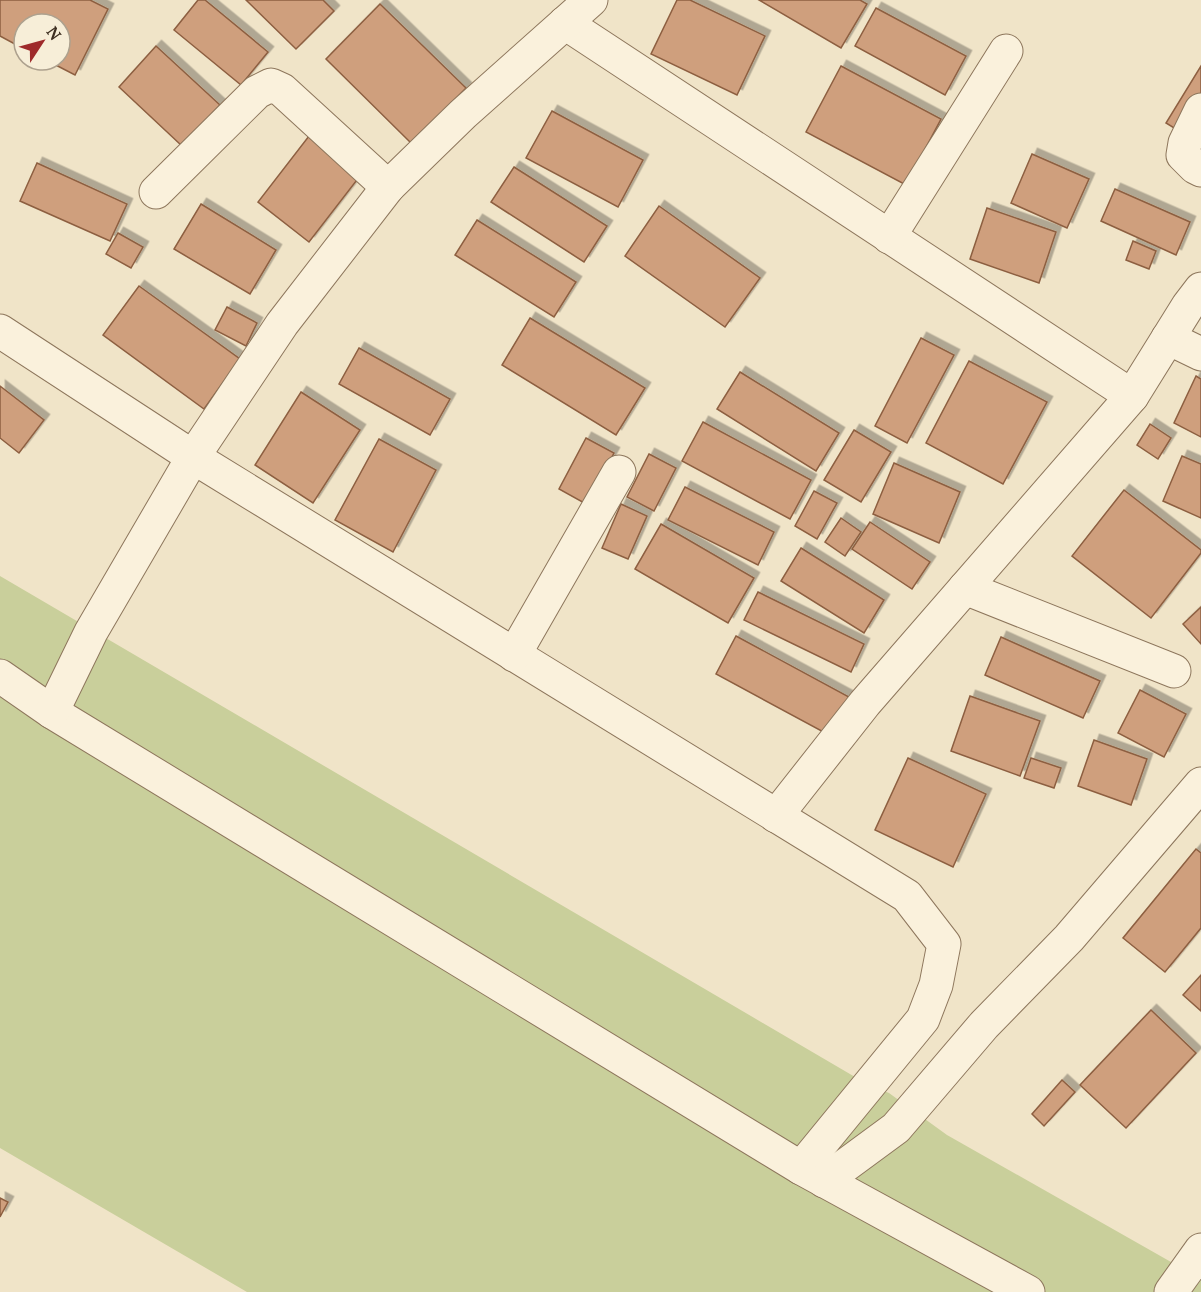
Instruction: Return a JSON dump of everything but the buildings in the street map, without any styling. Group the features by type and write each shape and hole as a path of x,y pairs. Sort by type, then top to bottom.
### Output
{"street":[{"path":"52,712 91,632 193,457 282,324 388,187 572,9 889,237 1132,396"},
{"path":"889,237 1006,51"},
{"path":"156,192 257,92 271,85 282,90 388,187"},
{"path":"1201,110 1185,143 1183,155 1201,170"},
{"path":"776,816 865,703 1132,396 1201,289"},
{"path":"0,331 193,457 907,896 944,944 936,985 923,1019 813,1175"},
{"path":"1168,338 1201,354"},
{"path":"514,655 619,472"},
{"path":"965,588 1174,670"},
{"path":"0,676 52,712 813,1175 1028,1292"},
{"path":"813,1175 896,1128 984,1025 1069,938 1201,784"},
{"path":"1171,1292 1201,1250"}],"green space":[{"path":"0,576 867,1084 889,1093 947,1135 1201,1279 1201,1292 247,1292 0,1148"}]}
